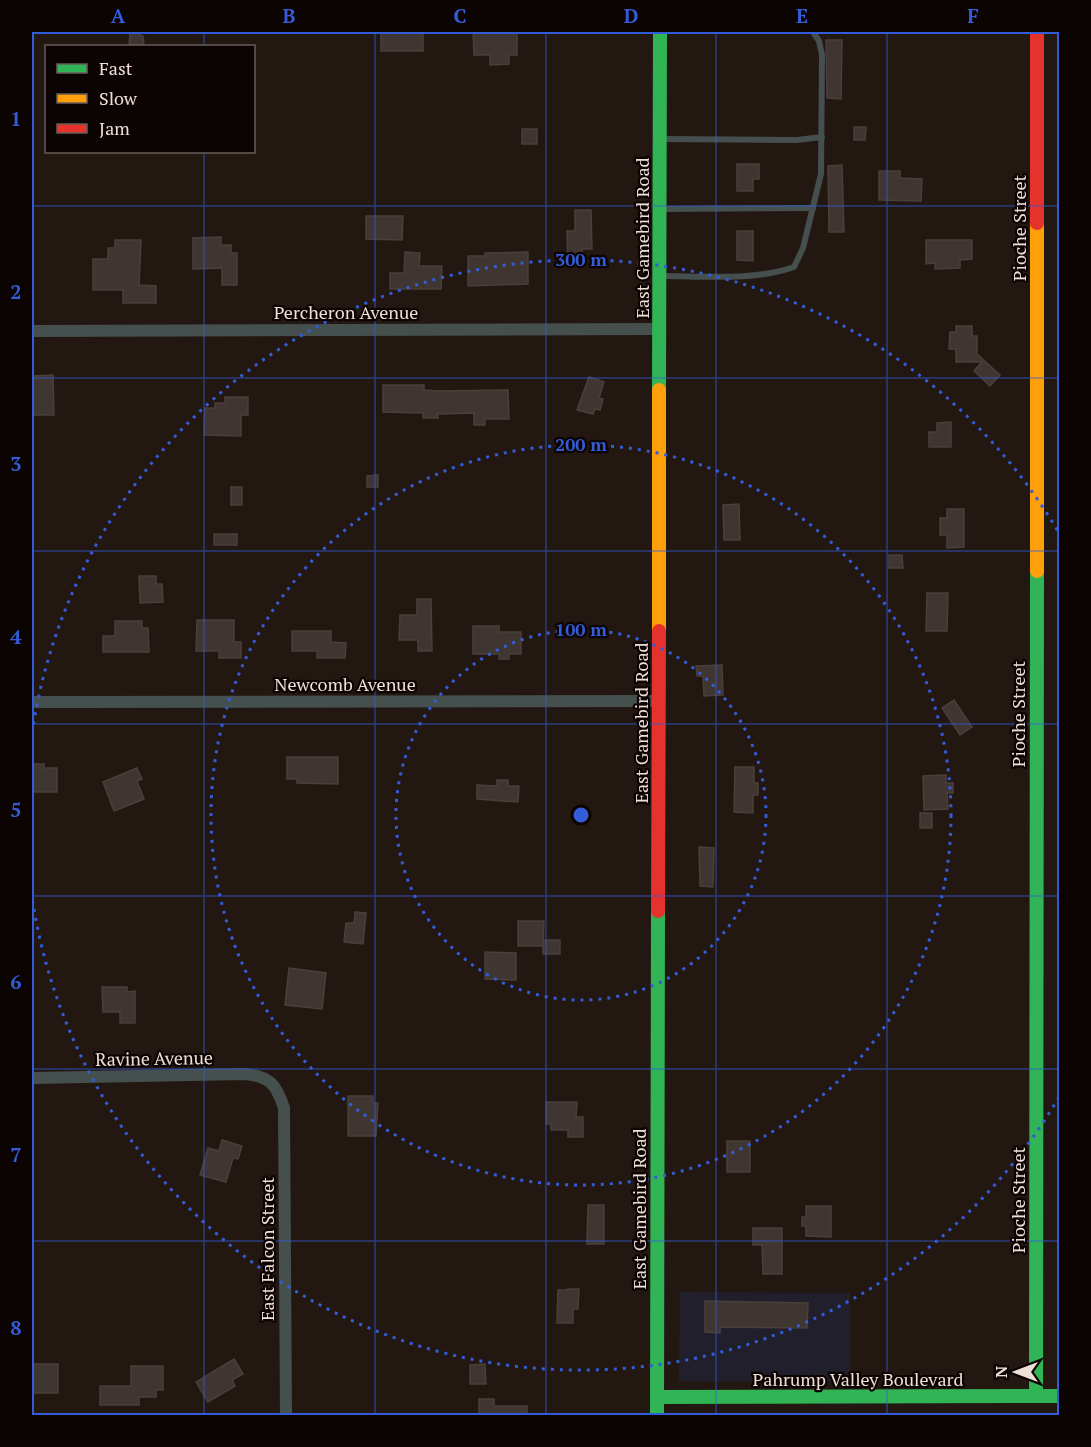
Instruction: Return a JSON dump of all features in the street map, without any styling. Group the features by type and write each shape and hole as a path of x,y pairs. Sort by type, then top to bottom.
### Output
{"street":[{"name":"East Gamebird Road","path":"657,1416 660,32"},
{"name":"Pioche Street","path":"1036,1396 1037,32"},
{"name":"Percheron Avenue","path":"32,332 660,329"},
{"name":"Newcomb Avenue","path":"32,702 659,701"},
{"name":"Ravine Avenue","path":"32,1078 244,1074 262,1076 274,1085"},
{"name":"East Falcon Street","path":"274,1085 284,1108 286,1416"},
{"name":"Pahrump Valley Boulevard","path":"657,1397 1059,1396"}],"lane":[{"path":"660,276 754,275 780,272 794,267 803,249 821,174 822,55 819,41 813,32"},
{"path":"660,139 797,140 822,136"},
{"path":"660,209 813,208"}],"shaded area":[{"path":"680,1292 850,1293 850,1382 679,1381"}],"building":[{"path":"130,32 140,32 144,45 129,45"},
{"path":"381,32 423,32 423,51 381,51"},
{"path":"473,32 517,32 517,55 509,55 509,64 490,65 490,55 474,55"},
{"path":"826,40 842,40 841,99 827,98"},
{"path":"854,127 866,127 865,140 854,140"},
{"path":"522,129 537,129 537,144 522,144"},
{"path":"737,164 759,164 759,179 753,179 753,191 737,191"},
{"path":"842,165 844,232 829,232 828,166"},
{"path":"879,171 900,171 900,178 922,179 921,201 879,200"},
{"path":"575,210 591,210 592,249 582,249 582,262 568,262 567,231 575,231"},
{"path":"366,216 403,216 402,240 366,239"},
{"path":"737,231 753,231 753,261 737,260"},
{"path":"221,237 221,245 231,245 231,253 237,253 237,285 222,285 222,268 193,269 193,238"},
{"path":"115,240 141,240 139,285 156,286 156,303 123,303 123,290 93,290 93,259 108,259 108,248 115,248"},
{"path":"926,240 972,240 972,259 960,260 960,268 935,269 935,263 926,264"},
{"path":"405,252 420,253 419,266 442,266 441,289 390,289 390,273 404,273"},
{"path":"528,252 528,284 468,286 468,256 485,256 485,253"},
{"path":"956,326 972,326 972,336 977,336 977,354 1000,375 990,386 974,371 982,362 956,362 956,349 949,349 950,332 956,332"},
{"path":"53,375 54,415 32,415 32,376"},
{"path":"589,377 604,382 599,398 603,399 600,410 595,409 593,414 577,410"},
{"path":"383,385 424,385 424,390 438,391 508,390 509,419 485,419 485,425 474,425 474,413 438,414 438,418 423,418 423,413 383,412"},
{"path":"225,397 248,397 248,415 241,415 241,436 204,435 205,408 215,408 215,403 225,403"},
{"path":"951,422 951,447 929,447 929,432 937,432 937,423"},
{"path":"378,475 378,487 367,487 367,476"},
{"path":"231,487 242,487 242,505 231,505"},
{"path":"739,504 740,540 724,540 723,505"},
{"path":"947,509 964,509 964,547 947,548 947,535 940,535 940,518 947,518"},
{"path":"214,534 237,534 237,545 214,545"},
{"path":"889,555 902,555 903,568 889,568"},
{"path":"139,576 156,576 156,584 162,584 163,602 140,603"},
{"path":"927,593 948,593 947,631 926,631"},
{"path":"417,599 431,599 432,651 418,651 418,640 399,640 400,615 417,615"},
{"path":"197,620 234,620 234,642 241,642 241,658 219,658 219,651 196,651"},
{"path":"115,621 142,621 142,628 148,628 149,652 103,652 103,636 115,636"},
{"path":"473,626 499,626 499,632 521,632 521,654 509,654 509,659 499,659 499,654 473,654"},
{"path":"292,631 331,631 331,642 346,643 345,658 317,658 317,651 292,651"},
{"path":"722,665 723,695 704,696 703,676 697,676 696,666"},
{"path":"954,700 972,727 960,735 942,708"},
{"path":"287,757 338,757 338,784 297,783 297,779 287,779"},
{"path":"32,764 44,764 44,768 57,768 57,792 32,792"},
{"path":"735,767 754,767 754,783 758,783 758,795 753,795 753,813 734,812"},
{"path":"137,768 142,779 137,781 144,799 114,811 103,782"},
{"path":"946,775 946,783 953,783 953,793 947,793 948,809 924,810 923,776"},
{"path":"497,780 508,780 508,786 519,786 518,802 477,799 477,785 497,786"},
{"path":"920,813 932,813 932,828 920,828"},
{"path":"699,847 714,848 713,887 700,886"},
{"path":"355,912 366,913 363,944 344,942 346,923 354,923"},
{"path":"518,921 544,921 543,946 518,946"},
{"path":"543,940 560,940 560,954 543,954"},
{"path":"485,952 516,953 516,980 485,979"},
{"path":"289,968 326,973 322,1009 285,1005"},
{"path":"102,987 127,987 127,992 135,991 135,1023 120,1023 120,1012 103,1012"},
{"path":"348,1096 373,1096 373,1103 378,1103 376,1136 348,1136"},
{"path":"546,1102 577,1102 576,1117 583,1117 583,1137 568,1137 568,1130 551,1130 551,1124 546,1124"},
{"path":"222,1140 242,1146 238,1159 233,1158 226,1182 200,1175 208,1148 219,1151"},
{"path":"727,1141 750,1141 750,1172 727,1172"},
{"path":"588,1205 604,1205 604,1244 587,1244"},
{"path":"806,1206 831,1206 831,1237 806,1236 806,1226 802,1226 802,1217 806,1217"},
{"path":"753,1228 782,1228 782,1274 763,1274 762,1245 753,1245"},
{"path":"579,1289 578,1309 573,1309 573,1323 557,1323 558,1290"},
{"path":"705,1301 808,1303 807,1328 720,1327 720,1333 705,1332"},
{"path":"234,1359 243,1374 232,1380 235,1386 208,1402 196,1382"},
{"path":"32,1364 58,1364 58,1393 32,1393"},
{"path":"485,1364 486,1384 470,1384 470,1365"},
{"path":"131,1366 163,1366 163,1390 156,1390 156,1397 139,1397 139,1405 100,1405 100,1386 131,1386"},
{"path":"479,1399 494,1399 494,1406 527,1406 527,1416 479,1416"}],"traffic: fast":[{"path":"659,390 660,32"},
{"path":"1036,1396 1037,571"},
{"path":"657,1416 658,911"},
{"path":"657,1397 1060,1396"}],"traffic: slow":[{"path":"1037,223 1037,571"},
{"path":"659,390 659,631"}],"traffic: jam":[{"path":"1037,32 1037,223"},
{"path":"658,911 659,631"}]}
